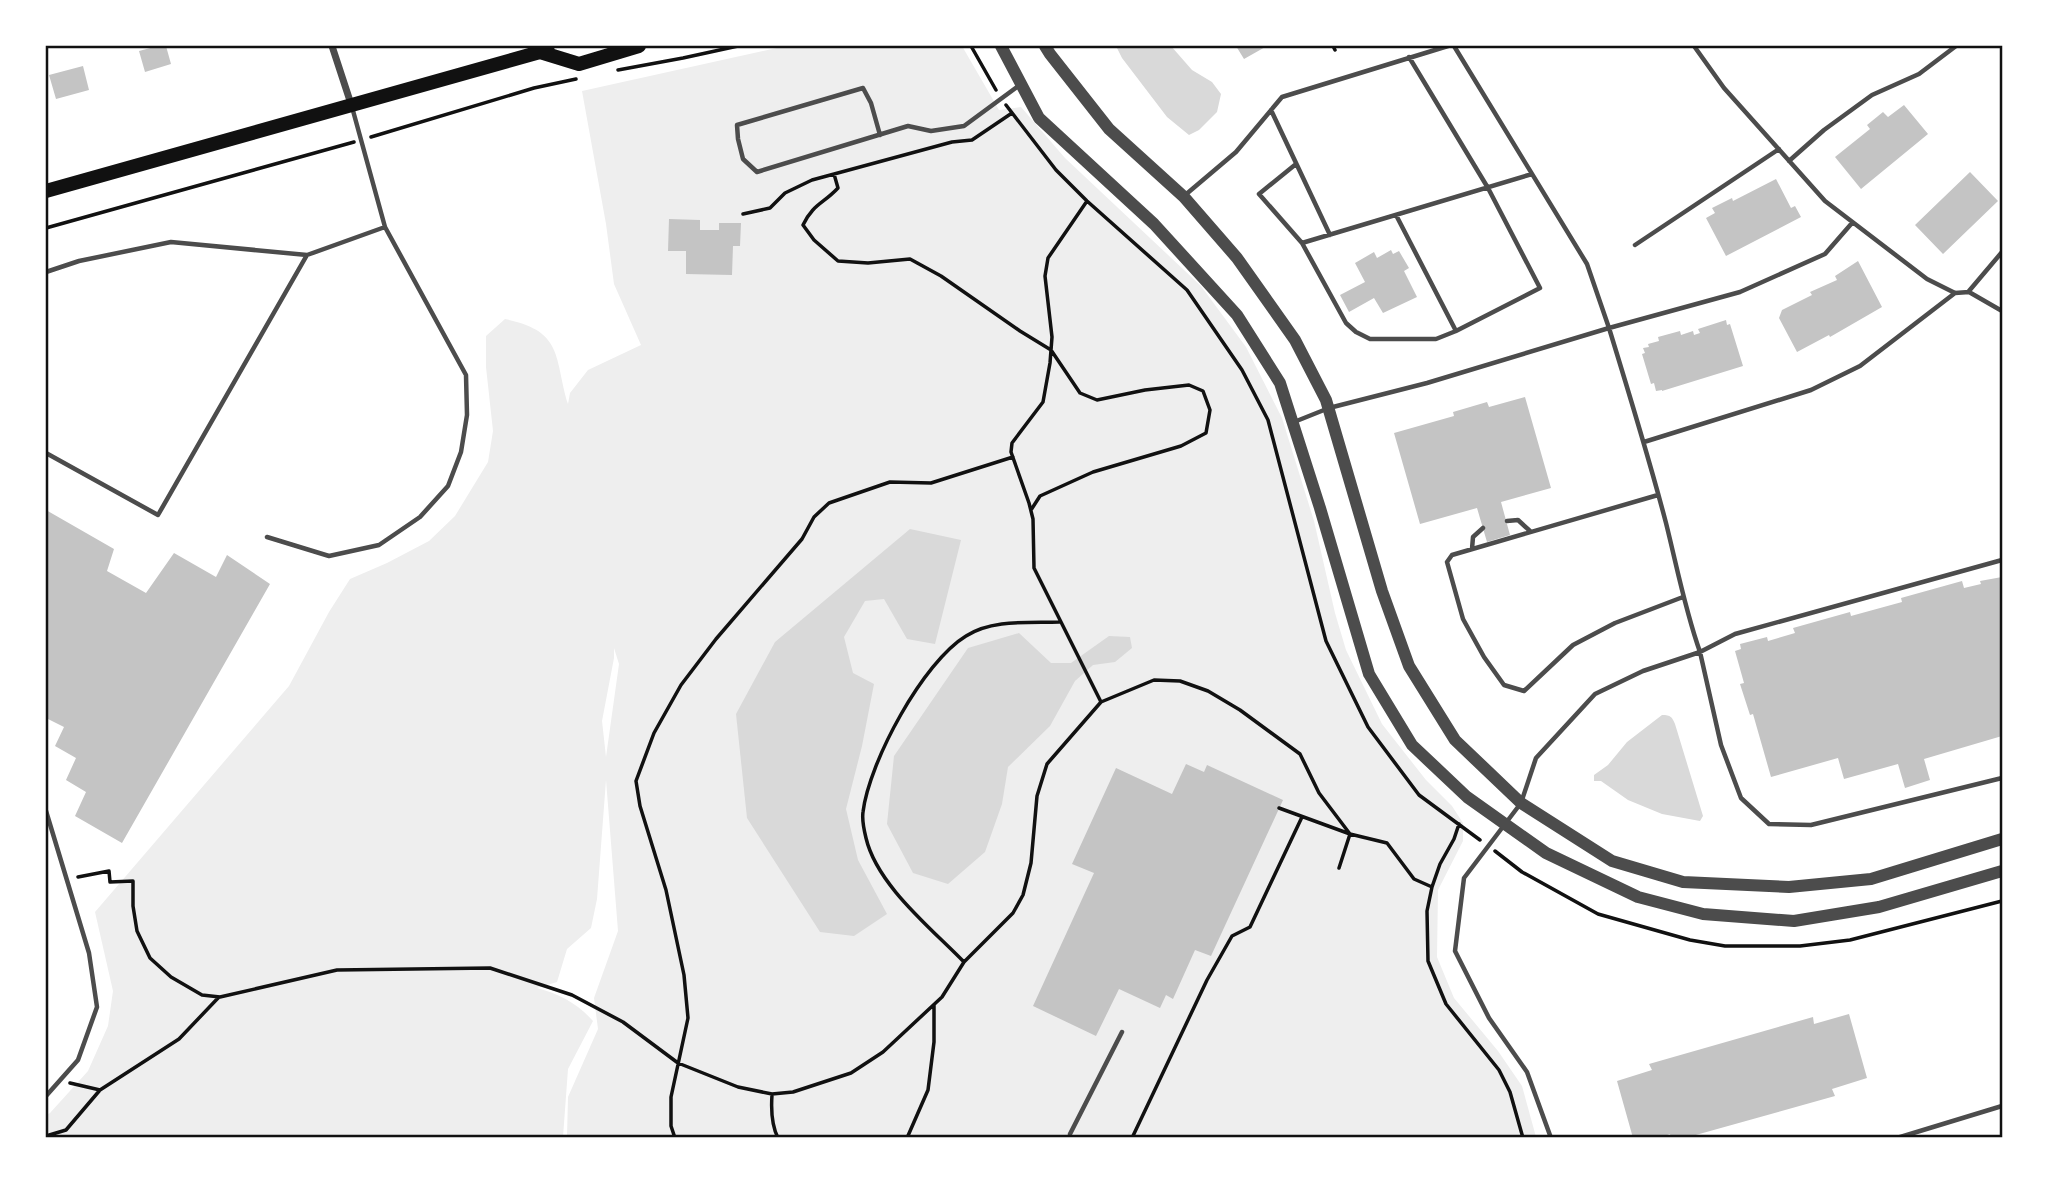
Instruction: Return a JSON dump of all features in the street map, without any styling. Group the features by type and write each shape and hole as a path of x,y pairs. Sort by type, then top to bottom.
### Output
{"main road":[{"path":"46,191 544,49 579,64 639,46"}],"street":[{"path":"332,46 351,104"},
{"path":"1001,46 1040,118 1154,224 1237,315 1280,383 1369,674 1412,746 1467,797 1546,853 1638,898 1703,914 1794,921 1880,906 2003,871"},
{"path":"1045,46 1110,129 1184,197 1237,258 1294,340 1329,408 1382,591 1409,666 1455,740 1521,803 1612,861 1683,882 1789,887 1871,879 2003,839"}],"lane":[{"path":"1184,197 1236,152 1282,97 1448,46"},
{"path":"1454,46 1587,264 1644,442 1683,597 1700,652 1721,745 1741,797 1769,824 1811,825 2003,778"},
{"path":"1694,46 1724,88 1825,201 1927,279 1955,293 1969,292 2003,311"},
{"path":"1789,161 1824,130 1872,95 1920,74 1956,46"},
{"path":"1296,164 1259,194 1302,243 1346,323 1356,332 1370,339 1436,339 1540,288 1488,188 1409,57"},
{"path":"880,135 872,103 863,88 737,125 743,159 757,173 880,135 908,126 931,131 964,126 1021,84"},
{"path":"267,537 329,556 379,545 420,517 448,486 461,452 467,415 466,375 385,227 351,104"},
{"path":"1271,110 1330,235"},
{"path":"1635,245 1779,149"},
{"path":"1302,243 1532,174"},
{"path":"1396,215 1456,331"},
{"path":"1292,422 1329,408 1427,383 1740,292 1825,254 1852,223"},
{"path":"46,272 79,261 171,242 307,255 385,227"},
{"path":"1969,292 2003,252"},
{"path":"46,453 158,515 307,255"},
{"path":"1644,442 1804,392 1860,366 1955,293"},
{"path":"1658,495 1452,555 1447,562 1463,619 1484,657 1504,685 1524,691 1573,645 1615,623 1683,597"},
{"path":"1507,521 1518,520 1531,532"},
{"path":"1472,549 1473,537 1483,528"},
{"path":"1551,1138 1527,1072 1489,1018 1455,951 1464,878 1521,803 1536,758 1595,694 1643,671 1700,652 1735,634 2003,560"},
{"path":"46,811 89,953 97,1007 78,1060 46,1096"},
{"path":"1070,1134 1122,1032"},
{"path":"1897,1138 2003,1106"}],"path":[{"path":"606,73 738,46"},
{"path":"971,46 1001,98 1056,170 1187,290 1242,370 1268,420 1326,641 1368,727 1419,795 1522,872 1598,914 1690,940 1725,946 1800,946 1850,940 2003,901"},
{"path":"46,228 534,88 582,78"},
{"path":"743,214 769,208 786,194 812,180 952,142 972,140 1012,113"},
{"path":"834,174 838,188 811,210 803,225 814,240 838,261 868,263 910,258 1051,350 1080,393 1097,400 1145,390 1189,385 1203,391 1210,410 1206,433 1181,446 1094,472 1041,496 1031,510"},
{"path":"1087,201 1048,258 1045,276 1052,337 1043,402 1012,443 1011,452 1031,510 1034,568 1101,702"},
{"path":"675,1138 671,1126 671,1097 688,1018 684,975 666,890 640,806 636,781 654,733 681,685 716,639 802,539 814,517 829,503 890,482 931,483 1013,457"},
{"path":"964,962 892,889 872,855 866,839 863,813 871,780 890,734 923,680 944,653 966,635 991,625 1059,622"},
{"path":"78,877 108,871 110,882 133,881 137,931 150,958 171,977 202,995 220,997 337,970 490,968 572,995 623,1022 678,1063 738,1087 772,1094 793,1092 851,1073 883,1052 943,997 964,962 1013,914 1023,895 1031,863 1037,796 1047,764 1101,702 1154,680 1180,681 1208,691 1240,710 1300,754 1319,793 1350,834"},
{"path":"1279,808 1350,834 1387,843 1413,879 1432,887"},
{"path":"1132,1138 1207,980 1232,936 1250,927 1302,817"},
{"path":"1339,868 1350,834"},
{"path":"46,1136 66,1130 100,1090 179,1039 220,997"},
{"path":"907,1138 928,1090 934,1042 934,1005"},
{"path":"68,1082 100,1090"},
{"path":"772,1094 774,1130 778,1138"}],"shaded area":[{"path":"786,46 962,46 999,110 1021,107 1065,158 1201,286 1246,347 1282,418 1314,521 1346,650 1382,724 1426,780 1452,806 1463,823 1463,841 1438,890 1437,957 1454,998 1498,1051 1522,1086 1536,1137 567,1137 568,1097 598,1029 594,998 618,931 606,780 597,899 591,928 567,949 557,982 537,988 567,1000 593,1021 568,1069 563,1137 46,1138 46,1115 88,1071 108,1026 113,991 95,912 289,686 350,579 429,541 455,516 488,462 493,431 486,367 486,336 505,319 538,331 553,348 568,404 570,393 588,370 641,345 614,284 582,91","holes":["614,648 619,664 606,757 602,721"]},
{"path":"1116,46 1171,46 1192,70 1212,82 1221,94 1217,112 1199,130 1189,135 1167,117 1122,58"},
{"path":"910,529 961,540 935,644 907,639 884,599 865,601 844,637 853,673 874,684 846,809 858,860 887,914 854,936 820,932 747,818 736,714 775,642"},
{"path":"1019,633 1051,663 1071,663 1109,636 1130,637 1132,648 1115,662 1093,665 1075,681 1050,726 1008,767 1002,804 985,852 948,884 913,873 887,824 894,756 968,648"},
{"path":"1662,715 1671,717 1675,724 1703,816 1700,821 1662,814 1628,800 1601,781 1594,781 1594,775 1608,765 1627,742"}],"building":[{"path":"166,46 171,64 145,72 139,51"},
{"path":"1236,46 1267,46 1244,59"},
{"path":"83,66 89,90 56,99 49,75"},
{"path":"1904,105 1928,134 1861,189 1835,157 1870,129 1867,125 1883,112 1888,117"},
{"path":"1970,172 1998,201 1943,254 1915,225"},
{"path":"1776,179 1791,208 1795,206 1801,217 1726,256 1706,218 1715,213 1712,208 1732,198 1733,201"},
{"path":"669,219 700,220 700,230 719,230 719,223 741,223 740,246 733,246 732,275 686,274 686,251 668,251"},
{"path":"1391,250 1393,254 1399,251 1409,268 1404,271 1417,297 1383,313 1374,298 1349,312 1340,295 1365,282 1355,263 1374,252 1377,258"},
{"path":"1858,261 1882,307 1830,337 1829,335 1797,352 1779,318 1782,310 1812,295 1810,292 1837,280 1835,276"},
{"path":"1726,320 1727,325 1730,324 1743,366 1656,391 1654,383 1651,384 1642,354 1645,353 1643,348 1659,341 1658,337 1680,331 1681,335 1693,331 1694,335 1700,333 1698,329"},
{"path":"1525,397 1551,488 1501,502 1510,535 1487,542 1477,508 1420,524 1394,433 1454,416 1453,412 1487,402 1489,407"},
{"path":"46,510 114,549 107,571 146,593 174,553 216,577 227,555 270,584 122,843 75,816 86,792 66,780 76,758 55,746 64,727 46,718"},
{"path":"2002,577 2002,736 1924,759 1930,780 1905,788 1898,764 1844,779 1838,758 1771,777 1753,714 1750,715 1740,684 1744,683 1735,651 1741,649 1740,644 1767,637 1768,641 1795,633 1793,628 1850,612 1851,616 1902,602 1901,598 1962,581 1964,588 1981,584 1980,581"},
{"path":"1186,764 1204,772 1207,765 1283,800 1211,956 1195,950 1173,999 1166,995 1160,1008 1119,989 1096,1036 1033,1006 1094,873 1072,864 1116,768 1172,794"},
{"path":"1849,1014 1867,1078 1832,1089 1835,1096 1685,1138 1671,1138 1670,1134 1659,1138 1633,1138 1617,1081 1652,1070 1649,1064 1813,1017 1814,1024"}]}
